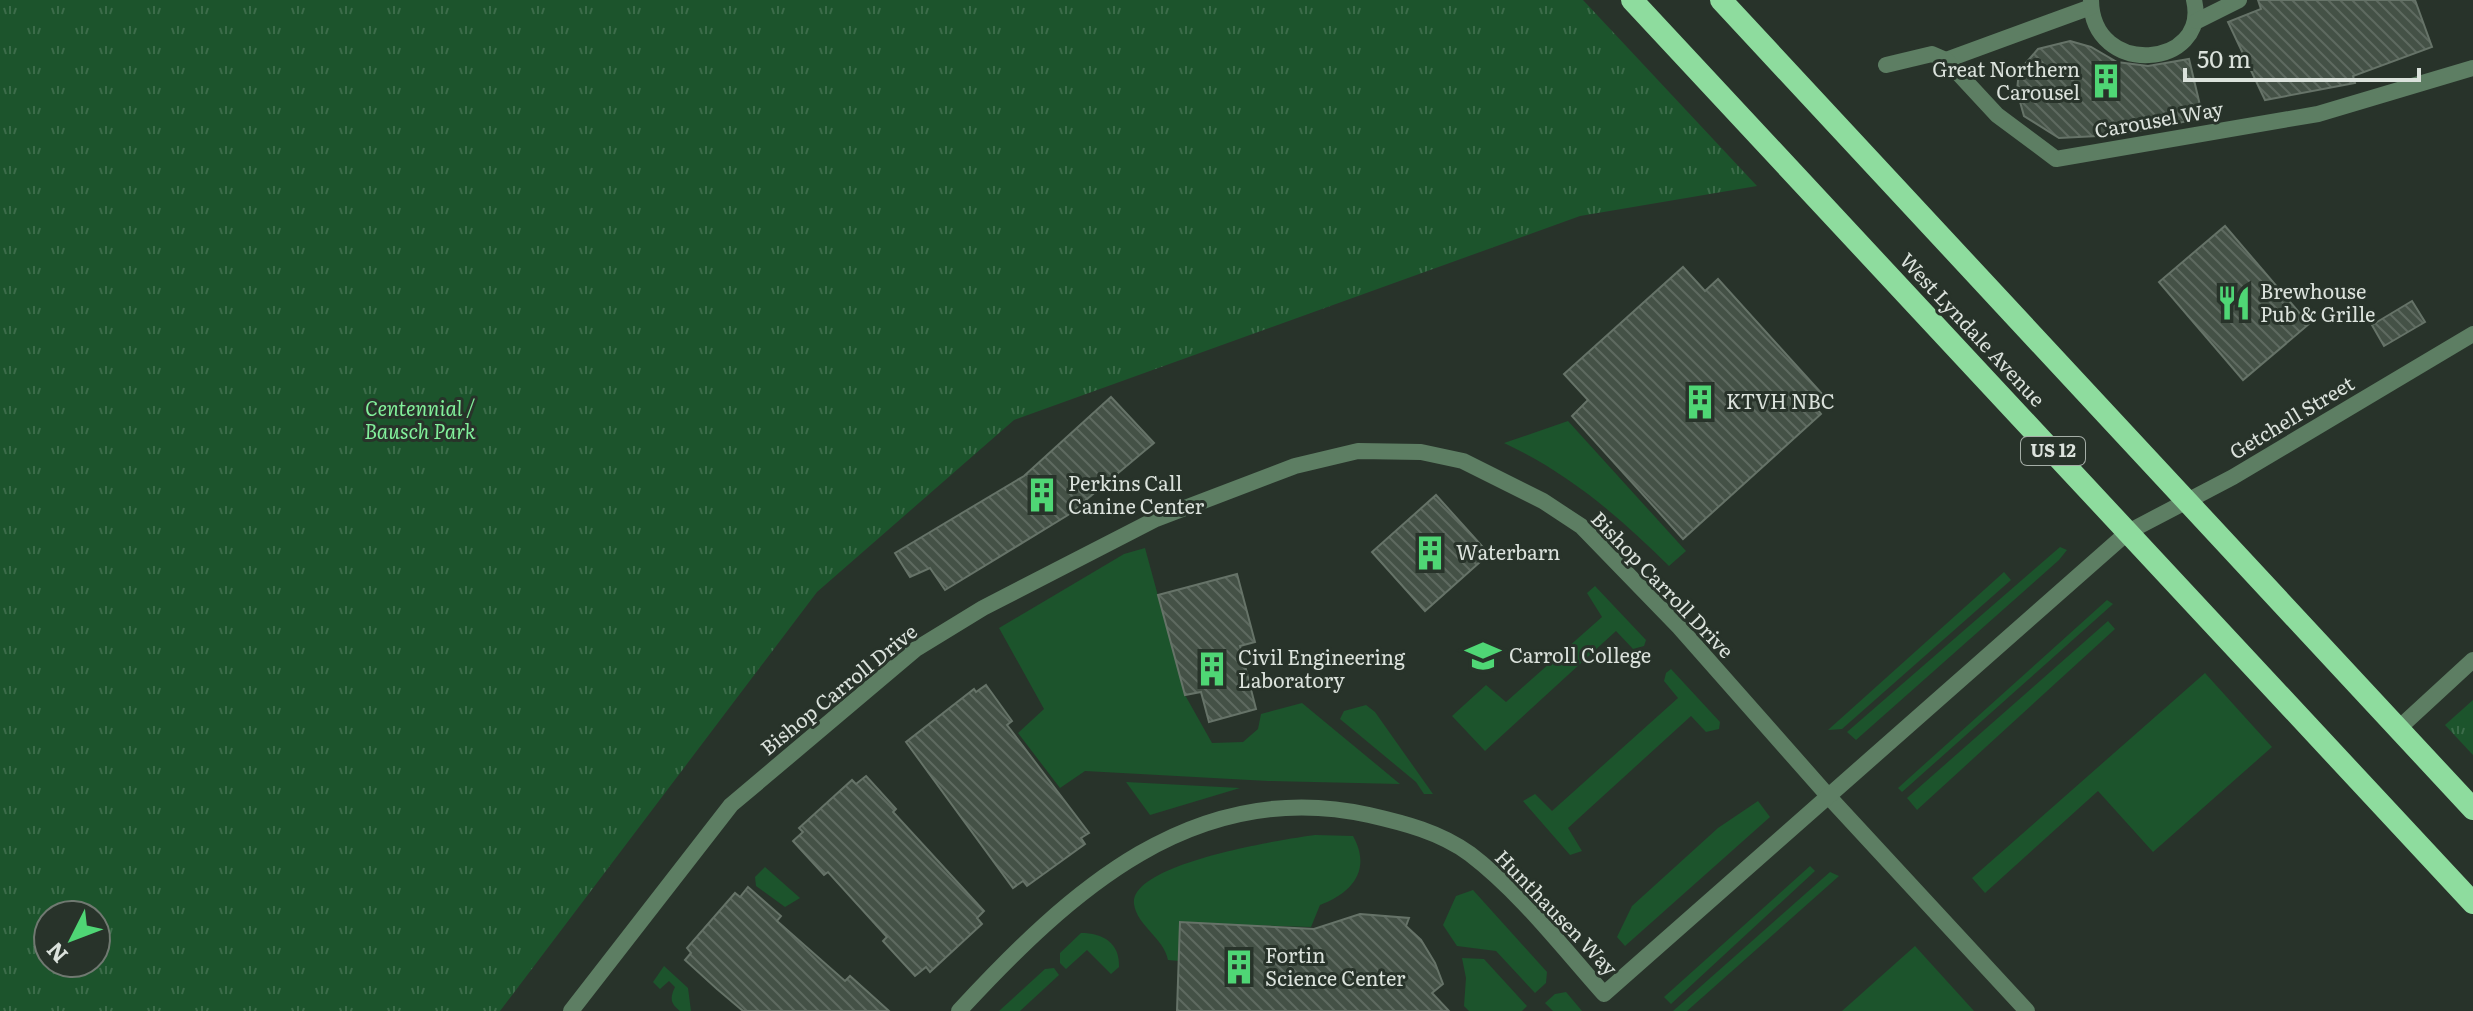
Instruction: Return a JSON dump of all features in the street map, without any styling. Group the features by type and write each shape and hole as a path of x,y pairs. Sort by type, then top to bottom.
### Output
{"highway":[{"name":"West Lyndale Avenue","path":"1632,0 2473,903"},
{"name":"West Lyndale Avenue","path":"1721,0 2473,809"}],"street":[{"path":"1886,65 1932,54 1946,60 2091,3 2098,32 2110,47 2133,54 2172,50 2189,38 2197,21 2194,0"},
{"path":"2197,21 2239,0"},
{"name":"Carousel Way","path":"1946,60 1997,115 2056,159 2318,114 2473,68"},
{"name":"Getchell Street","path":"2128,532 2189,500 2473,334"},
{"name":"Bishop Carroll Drive","path":"571,1011 731,805 916,649 983,608 1156,519 1295,466 1358,451 1421,452 1463,461 1543,501 1581,526 1679,627 1830,798 2027,1011"},
{"name":"Hunthausen Way","path":"959,1011 1104,874 1159,841 1251,809 1326,806 1436,833 1469,853 1508,887 1604,994 1830,798 2128,532"},
{"path":"2399,728 2473,660"}],"green space":[{"name":"Centennial / Bausch Park","path":"0,0 1583,0 1757,186 1580,216 1014,420 817,592 500,1011 0,1011"},
{"path":"1568,421 1686,551 1669,566 1572,482 1504,443"},
{"path":"2060,547 2067,550 2059,560 1856,740 1847,732"},
{"path":"1145,548 1185,695 1212,743 1243,742 1258,729 1261,714 1302,703 1400,784 1268,781 1085,771 1060,788 1018,733 1044,709 999,628 1124,554"},
{"path":"2004,572 2011,580 1842,729 1828,730"},
{"path":"1595,586 1646,640 1644,646 1633,649 1616,631 1485,751 1452,716 1486,685 1506,702 1602,617 1587,593"},
{"path":"2107,600 2113,604 1902,792 1898,788"},
{"path":"2108,621 2115,629 1917,810 1907,798"},
{"path":"1671,669 1720,722 1719,729 1706,732 1691,716 1568,828 1582,851 1570,855 1523,801 1535,794 1552,811 1678,698 1664,681"},
{"path":"2205,673 2272,747 2153,852 2098,791 1985,893 1972,878"},
{"path":"2473,700 2473,755 2445,725"},
{"path":"1366,705 1375,712 1433,794 1424,794 1416,782 1340,719 1344,711"},
{"path":"1126,782 1240,788 1150,815"},
{"path":"1758,801 1770,817 1625,946 1617,937 1632,906 1718,828"},
{"path":"1315,835 1353,836 1360,859 1356,879 1341,894 1320,905 1311,927 1181,923 1179,961 1168,960 1166,952 1136,912 1134,904 1139,889 1156,876 1181,865 1243,848"},
{"path":"1810,866 1815,871 1671,1004 1664,997"},
{"path":"765,867 800,898 785,907 756,886 755,877"},
{"path":"1830,872 1839,876 1687,1011 1673,1011"},
{"path":"1473,890 1547,972 1546,983 1535,993 1496,951 1457,946 1443,925 1456,896"},
{"path":"1081,933 1109,941 1117,952 1119,967 1111,974 1087,950 1066,969 1060,963 1060,953"},
{"path":"1915,946 1974,1011 1842,1011"},
{"path":"1462,958 1484,959 1527,1006 1522,1011 1469,1011 1464,1006 1466,978"},
{"path":"664,966 688,988 691,1011 680,1011 674,1005 672,997 675,987 669,981 660,989 653,982"},
{"path":"1054,968 1059,975 1020,1011 999,1011 1045,969"},
{"path":"1566,992 1582,1011 1553,1011 1545,1003 1555,994"}],"building":[{"path":"2258,0 2415,0 2432,47 2353,76 2355,83 2265,100 2228,22 2261,9"},
{"name":"Great Northern Carousel","path":"2070,41 2091,47 2117,62 2148,66 2189,59 2203,118 2118,135 2059,138 2024,116 2017,91 2019,71 2038,49"},
{"name":"Brewhouse Pub & Grille","path":"2225,226 2309,324 2243,380 2159,282"},
{"name":"KTVH NBC","path":"1683,267 1705,291 1718,279 1823,395 1813,404 1821,414 1683,539 1572,416 1588,400 1564,374"},
{"path":"2412,301 2425,322 2384,346 2372,325"},
{"name":"Perkins Call Canine Center","path":"1111,397 1154,443 1068,515 945,590 930,568 910,577 895,553 1024,476"},
{"name":"Waterbarn","path":"1436,495 1489,554 1425,611 1372,552"},
{"name":"Civil Engineering Laboratory","path":"1237,574 1255,642 1240,646 1256,709 1209,722 1201,692 1185,695 1158,595"},
{"path":"986,685 1012,721 1007,725 1089,833 1081,838 1085,844 1027,886 1023,881 1013,888 906,742 974,689 976,692"},
{"path":"866,776 896,809 893,812 984,911 977,918 982,924 930,972 926,967 915,976 883,941 887,937 828,872 824,875 793,841 803,832 799,828 852,780 856,784"},
{"path":"748,887 781,916 777,921 845,981 850,976 889,1011 743,1011 717,989 685,960 691,953 687,948 735,893 740,897"},
{"path":"1360,914 1409,918 1406,926 1421,940 1443,984 1432,993 1449,1011 1177,1011 1180,922 1314,929"}],"place":[{"name":"Great Northern Carousel","path":"2106,81"},
{"name":"Brewhouse Pub & Grille","path":"2234,303"},
{"name":"KTVH NBC","path":"1700,402"},
{"name":"Perkins Call Canine Center","path":"1042,495"},
{"name":"Waterbarn","path":"1430,553"},
{"name":"Carroll College","path":"1483,656"},
{"name":"Civil Engineering Laboratory","path":"1212,669"},
{"name":"Fortin Science Center","path":"1239,967"}]}
